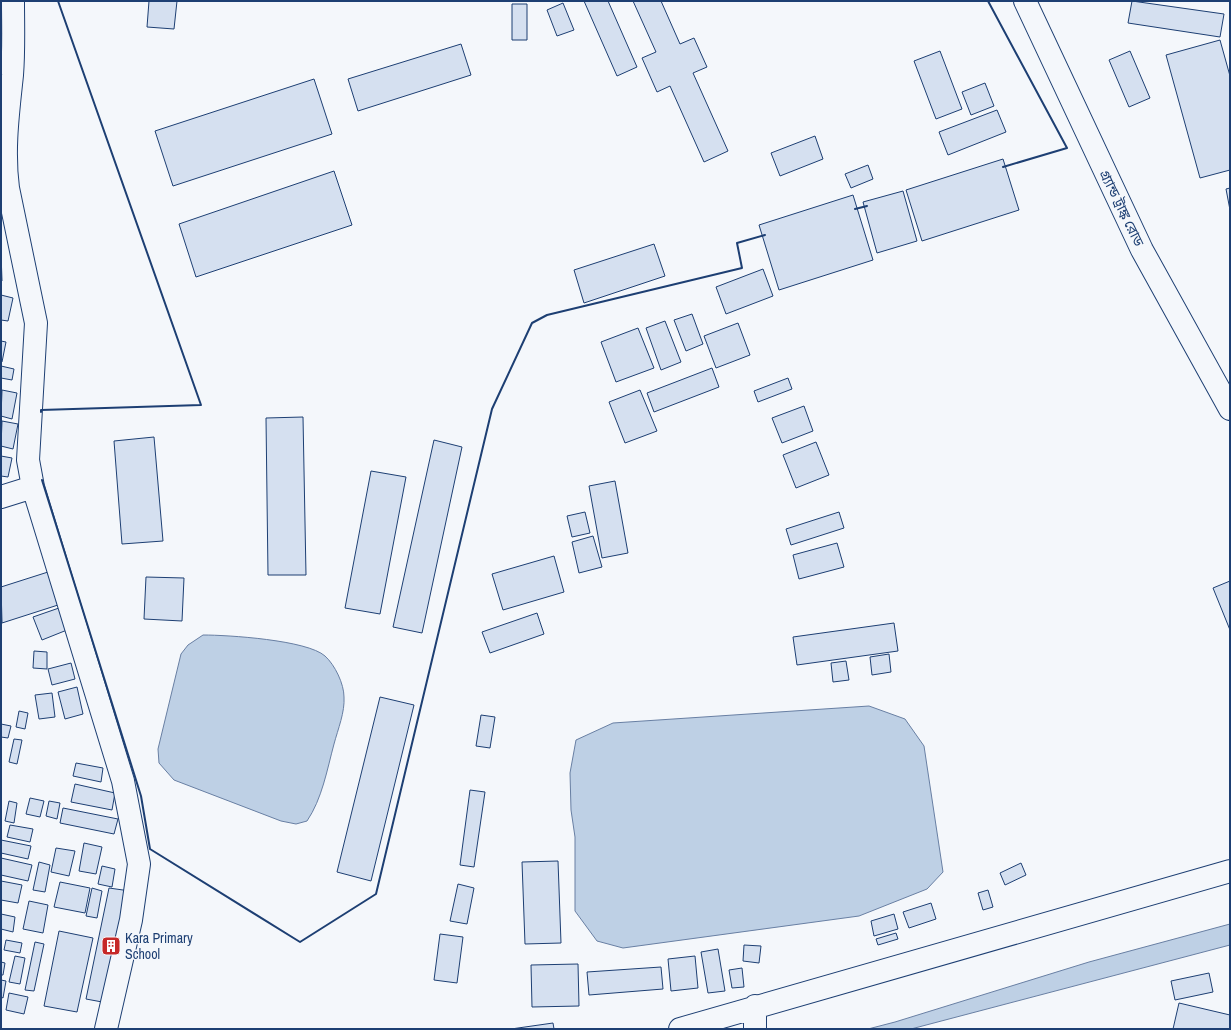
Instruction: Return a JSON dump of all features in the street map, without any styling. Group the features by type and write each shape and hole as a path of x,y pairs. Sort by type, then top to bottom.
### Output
{"main road":[{"path":"13,1 12,73 7,118 5,167 36,323 28,460 33,487 123,781 139,864 132,920 106,1029"},
{"name":"গ্র্যান্ড ট্রাঙ্ক রোড","path":"1025,1 1142,250 1230,410"},
{"path":"1,497 33,487"},
{"path":"680,1029 755,1006 1230,871"},
{"path":"754,1029 755,1006"}],"water":[{"path":"203,635 230,636 285,642 302,646 325,656 335,670 341,681 344,692 342,715 320,794 317,803 307,821 296,824 281,821 174,780 159,763 158,749 181,654 188,645"},
{"path":"869,706 905,719 924,746 943,872 927,889 859,916 623,948 597,941 575,911 575,837 571,810 570,773 576,740 613,723"},
{"path":"1230,924 1230,945 911,1029 868,1029 1089,962"}],"building":[{"path":"149,1 177,1 174,29 147,27"},
{"path":"584,1 608,1 637,67 617,76"},
{"path":"633,1 661,1 680,44 694,38 707,67 693,73 728,151 704,162 670,86 657,92 642,58 656,52"},
{"path":"1132,1 1224,14 1220,37 1128,23"},
{"path":"563,3 574,30 557,36 547,10"},
{"path":"512,4 527,4 527,40 512,40"},
{"path":"1220,40 1230,76 1230,170 1200,178 1166,55"},
{"path":"461,44 471,75 358,111 348,79"},
{"path":"940,51 962,109 936,119 914,61"},
{"path":"1130,51 1150,98 1129,107 1109,60"},
{"path":"314,79 332,134 173,186 155,131"},
{"path":"985,83 994,106 971,115 962,92"},
{"path":"997,110 1006,132 948,155 939,132"},
{"path":"815,136 823,159 780,176 771,153"},
{"path":"1003,159 1019,210 922,241 906,190"},
{"path":"868,165 873,179 851,188 845,174"},
{"path":"334,171 352,225 196,277 179,224"},
{"path":"1230,188 1230,210 1226,189"},
{"path":"903,191 917,241 877,253 863,202"},
{"path":"853,195 873,260 779,290 759,225"},
{"path":"654,244 665,276 584,303 574,270"},
{"path":"1,253 2,281 1,281"},
{"path":"763,269 773,296 726,314 716,287"},
{"path":"1,295 13,298 8,321 1,320"},
{"path":"692,314 703,344 686,351 674,320"},
{"path":"665,321 681,362 661,370 646,328"},
{"path":"738,323 750,355 716,368 704,336"},
{"path":"638,328 654,368 616,382 601,342"},
{"path":"1,341 6,342 2,362 1,362"},
{"path":"1,366 14,369 12,380 1,378"},
{"path":"712,368 719,387 654,412 647,393"},
{"path":"788,378 792,389 758,402 754,391"},
{"path":"2,390 17,393 12,419 1,416"},
{"path":"640,390 657,431 625,443 609,402"},
{"path":"804,406 813,431 782,443 772,418"},
{"path":"303,417 306,575 268,575 266,418"},
{"path":"2,421 18,424 13,449 1,446"},
{"path":"154,437 163,541 122,544 114,441"},
{"path":"434,440 462,447 422,633 393,627"},
{"path":"816,442 829,475 796,488 783,455"},
{"path":"1,456 12,458 8,477 1,476"},
{"path":"371,471 406,477 380,614 345,608"},
{"path":"615,481 628,553 602,558 589,486"},
{"path":"585,512 590,533 572,537 567,516"},
{"path":"839,512 844,528 791,545 786,529"},
{"path":"593,536 602,567 579,573 572,542"},
{"path":"837,543 844,567 799,579 793,555"},
{"path":"554,556 564,592 503,610 492,574"},
{"path":"48,572 58,605 2,623 1,587"},
{"path":"146,577 184,578 182,621 144,619"},
{"path":"1230,581 1230,630 1213,588"},
{"path":"59,608 67,630 42,640 33,617"},
{"path":"537,613 544,634 490,653 482,632"},
{"path":"894,623 898,651 797,665 793,637"},
{"path":"34,651 47,652 47,669 33,668"},
{"path":"889,654 891,672 872,675 870,657"},
{"path":"846,661 849,680 833,682 831,663"},
{"path":"71,663 75,679 52,685 48,669"},
{"path":"77,687 83,714 65,719 58,692"},
{"path":"52,693 55,717 39,719 35,695"},
{"path":"380,697 414,705 371,881 337,872"},
{"path":"19,711 28,713 25,729 16,727"},
{"path":"481,715 495,717 490,748 476,746"},
{"path":"1,724 11,726 8,738 1,737"},
{"path":"14,739 22,740 17,764 9,762"},
{"path":"76,763 103,768 101,782 73,776"},
{"path":"75,784 115,793 112,810 71,802"},
{"path":"470,790 485,792 474,867 460,865"},
{"path":"30,798 44,801 40,817 26,814"},
{"path":"9,801 17,803 14,823 5,821"},
{"path":"49,801 60,803 57,819 46,816"},
{"path":"63,808 118,819 114,834 60,823"},
{"path":"10,825 33,829 30,842 7,837"},
{"path":"1,840 31,846 28,859 1,853"},
{"path":"84,843 102,847 96,874 79,871"},
{"path":"56,848 75,851 69,876 51,872"},
{"path":"1,858 32,865 28,881 1,875"},
{"path":"558,861 561,943 525,944 522,862"},
{"path":"39,862 50,865 45,892 33,890"},
{"path":"1021,863 1026,875 1005,885 1000,873"},
{"path":"102,866 115,869 112,887 98,884"},
{"path":"1,881 22,885 18,903 1,900"},
{"path":"60,882 90,888 85,913 54,907"},
{"path":"458,884 474,888 467,924 450,921"},
{"path":"92,888 102,891 97,918 86,916"},
{"name":"Kara Primary School","path":"109,888 137,892 113,1004 86,999"},
{"path":"988,890 993,907 983,910 978,893"},
{"path":"29,901 48,905 43,933 23,929"},
{"path":"931,903 936,919 909,928 903,912"},
{"path":"1,914 15,917 13,932 1,929"},
{"path":"894,914 898,929 874,936 871,921"},
{"path":"59,931 93,938 77,1012 44,1006"},
{"path":"896,933 898,939 878,945 876,939"},
{"path":"440,934 463,937 457,983 434,980"},
{"path":"6,940 22,943 20,953 4,950"},
{"path":"35,942 44,944 34,991 25,990"},
{"path":"744,945 761,946 759,963 743,961"},
{"path":"718,949 725,991 708,993 701,952"},
{"path":"15,956 25,958 20,984 9,982"},
{"path":"695,956 698,988 671,991 668,959"},
{"path":"1,962 5,963 3,975 1,975"},
{"path":"578,964 579,1006 532,1007 531,965"},
{"path":"661,967 663,989 589,995 587,972"},
{"path":"742,968 744,987 732,988 729,970"},
{"path":"1209,973 1213,992 1175,1000 1171,981"},
{"path":"1,980 6,981 3,998 1,997"},
{"path":"9,993 28,997 24,1014 6,1010"},
{"path":"1179,1003 1230,1015 1230,1029 1173,1029"},
{"path":"553,1023 554,1029 511,1029"}],"wall":[{"path":"41,412 41,410 201,405 58,1"},
{"path":"988,1 1067,148 1003,167"},
{"path":"855,209 867,206"},
{"path":"42,480 141,796 150,849 300,942 376,894 492,409 532,323 547,315 742,268 737,243 765,235"}],"place":[{"name":"Kara Primary School","path":"111,946"}]}
